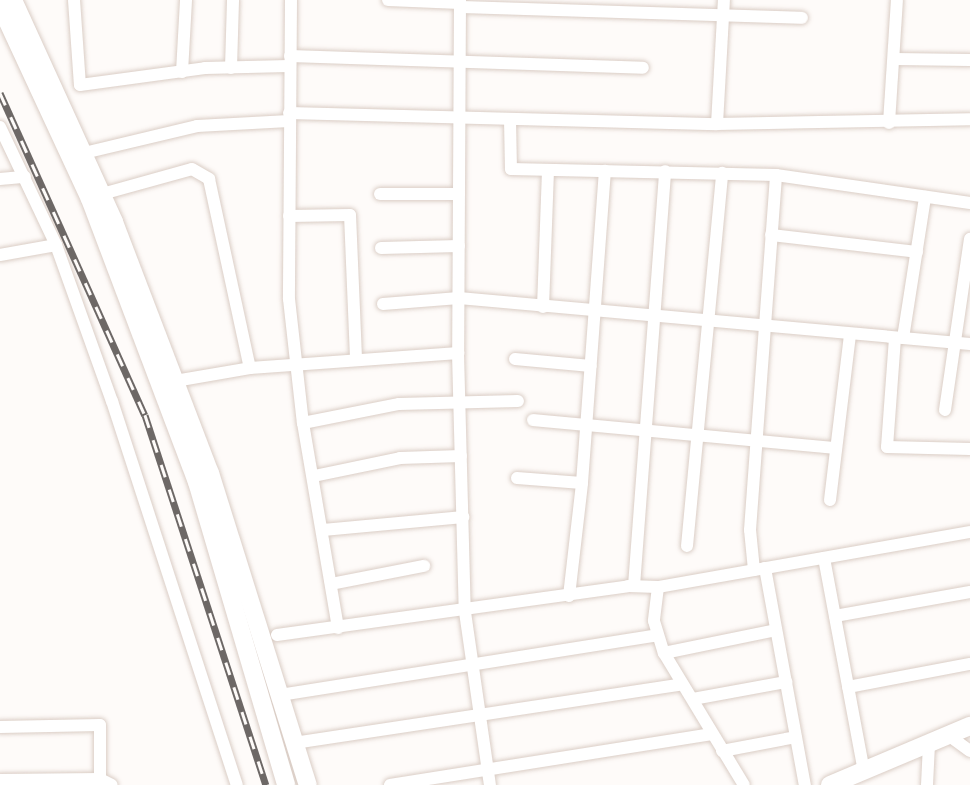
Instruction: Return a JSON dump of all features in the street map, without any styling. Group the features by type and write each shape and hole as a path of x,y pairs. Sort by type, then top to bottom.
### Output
{"street":[{"path":"13,0 102,194 210,473 308,785"},
{"path":"74,0 80,85"},
{"path":"182,72 186,0"},
{"path":"231,68 233,0"},
{"path":"291,0 289,299 303,423 338,628"},
{"path":"388,0 802,18"},
{"path":"717,124 724,0"},
{"path":"889,123 897,0"},
{"path":"460,3 458,354 466,612 490,785"},
{"path":"0,5 90,199 197,482 286,785"},
{"path":"895,59 970,60"},
{"path":"57,99 80,85 290,61 460,62 643,68"},
{"path":"84,153 197,126 289,117 460,117 717,124 970,120"},
{"path":"510,119 511,169 776,175 970,203"},
{"path":"0,127 56,245 188,622 237,785"},
{"path":"102,194 192,169 209,179 250,368"},
{"path":"544,307 548,170"},
{"path":"569,596 587,426 605,170"},
{"path":"634,586 665,171"},
{"path":"687,546 722,173"},
{"path":"776,175 750,530 776,630 805,785"},
{"path":"0,178 25,177"},
{"path":"380,194 459,194"},
{"path":"925,197 899,338 887,447 970,449"},
{"path":"289,216 350,215 356,359"},
{"path":"771,235 916,252"},
{"path":"945,410 970,239"},
{"path":"0,255 56,245"},
{"path":"381,248 459,246"},
{"path":"383,304 459,298 764,328 970,344"},
{"path":"830,500 850,334"},
{"path":"175,381 250,368 458,354"},
{"path":"515,359 591,366"},
{"path":"303,423 399,404 518,401"},
{"path":"533,420 836,448"},
{"path":"314,477 400,458 461,456"},
{"path":"517,478 582,482"},
{"path":"323,530 463,517"},
{"path":"277,635 466,612 634,586 659,587 970,532"},
{"path":"824,558 864,771"},
{"path":"331,584 424,566"},
{"path":"659,587 653,621 664,653 693,699 739,784"},
{"path":"835,616 970,592"},
{"path":"664,653 776,630"},
{"path":"280,695 657,635"},
{"path":"848,687 970,664"},
{"path":"693,699 786,682"},
{"path":"293,743 684,684"},
{"path":"0,727 100,725 100,779"},
{"path":"831,785 970,726"},
{"path":"390,785 487,767 712,734"},
{"path":"948,736 970,751"},
{"path":"722,751 796,737"},
{"path":"927,785 929,744"},
{"path":"0,780 100,779 112,785"}],"railway":[{"path":"0,93 145,415 266,785"}]}
